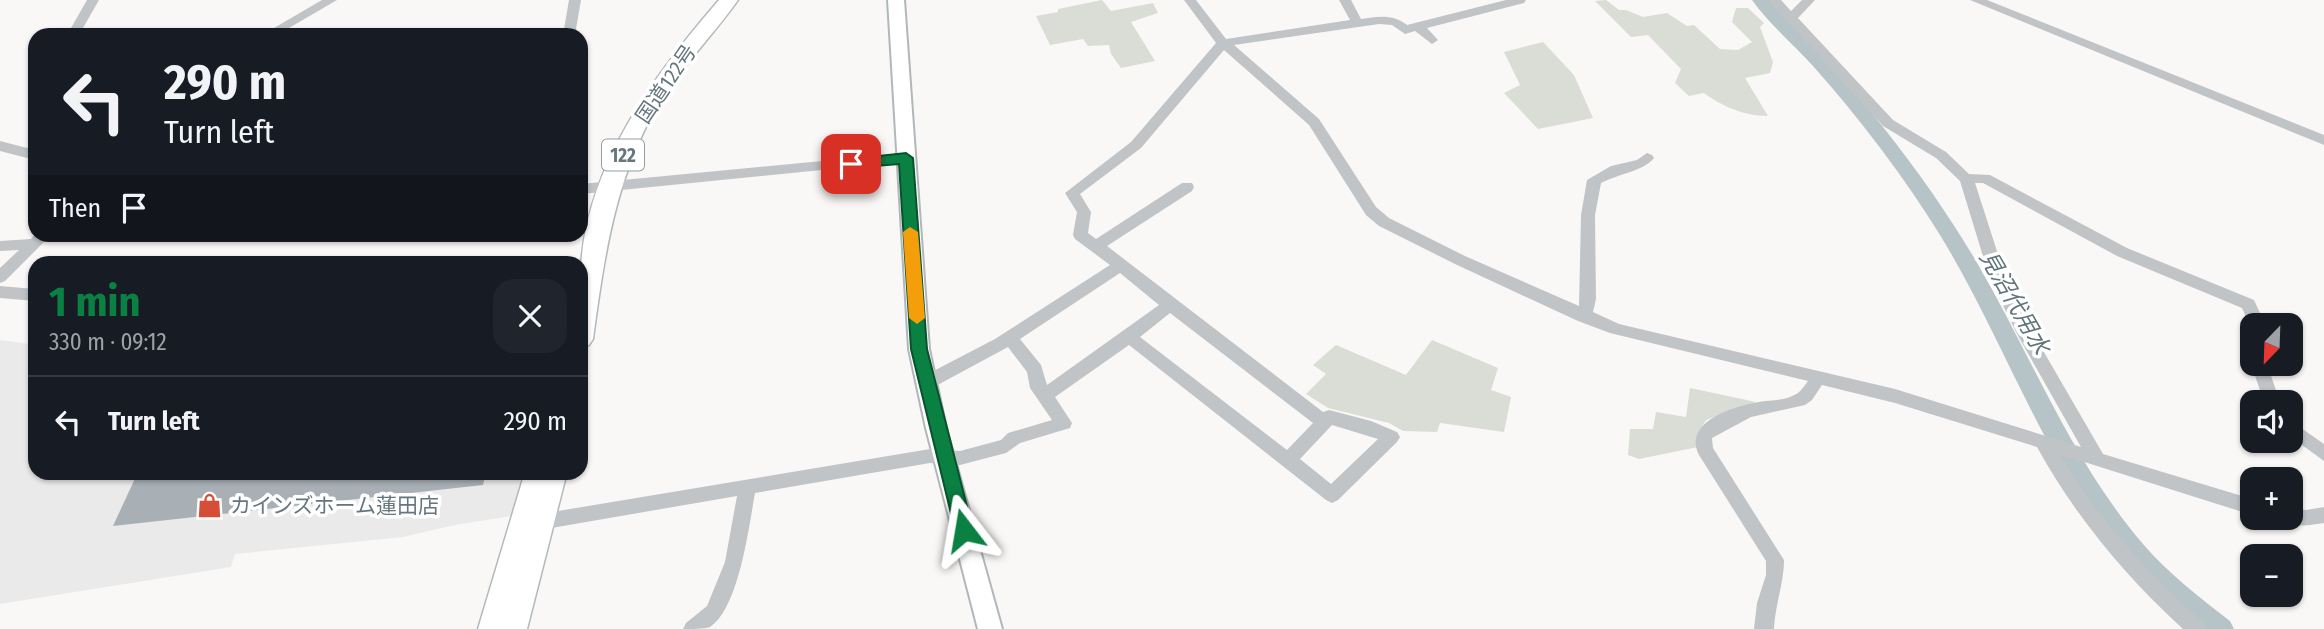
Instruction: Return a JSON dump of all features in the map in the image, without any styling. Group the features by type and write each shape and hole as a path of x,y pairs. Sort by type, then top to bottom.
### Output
{"highway":[{"name":"国道122号","path":"588,221 596,188 621,131 644,91 676,46 717,0"},
{"name":"国道122号","path":"588,295 596,244 596,188 688,47 729,0"},
{"path":"513,629 534,522 537,480"},
{"path":"492,629 552,480"}],"main road":[{"path":"896,0 919,349 990,629"}],"street":[{"path":"77,28 93,0"},
{"path":"281,28 331,0"},
{"path":"570,28 575,0"},
{"path":"1190,0 1223,43 1314,122 1371,211 1384,222 1616,330 1895,396 2240,503"},
{"path":"1345,0 1358,23"},
{"path":"1324,422 1080,235 1084,212 1072,193 1136,145 1223,43 1379,20 1396,22 1405,30 1520,0"},
{"path":"1774,0 1888,123 1941,155 1966,179 1998,279 2094,459"},
{"path":"1792,17 1809,0"},
{"path":"1976,0 2324,140"},
{"path":"1418,27 1432,40"},
{"path":"0,146 28,153"},
{"path":"596,188 906,158"},
{"path":"1584,317 1588,299 1588,215 1594,180 1616,169 1641,164 1647,158"},
{"path":"1966,179 1985,178 2122,252 2248,304 2252,313"},
{"path":"1096,246 1187,187"},
{"path":"0,246 28,241"},
{"path":"0,277 37,242"},
{"path":"926,383 958,369 1011,339 1061,302 1120,266"},
{"path":"0,292 28,294"},
{"path":"1045,396 1170,305"},
{"path":"1129,337 1332,495 1391,437 1371,428 1329,417 1288,460"},
{"path":"534,522 930,456 960,458 1006,446 1014,438 1065,423 1036,383 1035,370 1011,339"},
{"path":"1764,629 1766,603 1775,575 1775,560 1704,450 1703,438 1706,431 1748,411 1794,404 1807,397 1818,376"},
{"path":"2303,437 2324,454"},
{"path":"2047,444 2087,514 2142,577 2196,629"},
{"path":"693,629 713,612 734,562 747,487"},
{"path":"2303,518 2324,515"}],"shaded area":[{"path":"1102,0 1111,11 1153,3 1158,13 1131,22 1155,61 1121,68 1111,54 1109,45 1088,46 1083,39 1050,45 1036,16"},
{"path":"1606,0 1619,10 1643,17 1667,13 1687,26 1694,25 1720,49 1738,50 1752,42 1732,22 1736,8 1748,8 1764,23 1760,27 1773,62 1770,73 1745,78 1768,116 1734,110 1704,93 1689,96 1675,83 1681,69 1648,35 1631,37 1595,1"},
{"path":"1543,42 1574,75 1593,118 1538,129 1504,93 1520,85 1504,52"},
{"path":"0,340 28,344 28,480 525,480 517,515 403,537 235,554 231,567 0,604"},
{"path":"1432,340 1498,368 1491,390 1511,397 1504,432 1440,423 1437,432 1403,431 1389,423 1328,408 1306,394 1326,374 1313,365 1336,345 1406,375"},
{"path":"1690,388 1756,402 1706,420 1697,435 1698,447 1639,459 1628,455 1630,429 1653,429 1656,412 1686,417"}],"building":[{"name":"カインズホーム蓮田店","path":"134,480 484,480 483,485 113,526"}],"waterway":[{"name":"見沼代用水","path":"1760,0 1847,93 1924,195 1969,267 2065,449 2109,519 2154,572 2221,629"}],"slow traffic":[{"path":"910,232 917,318"}],"place":[{"name":"カインズホーム蓮田店","path":"210,506"}],"route":[{"path":"851,164 906,158 919,349 936,428 964,530"}]}
